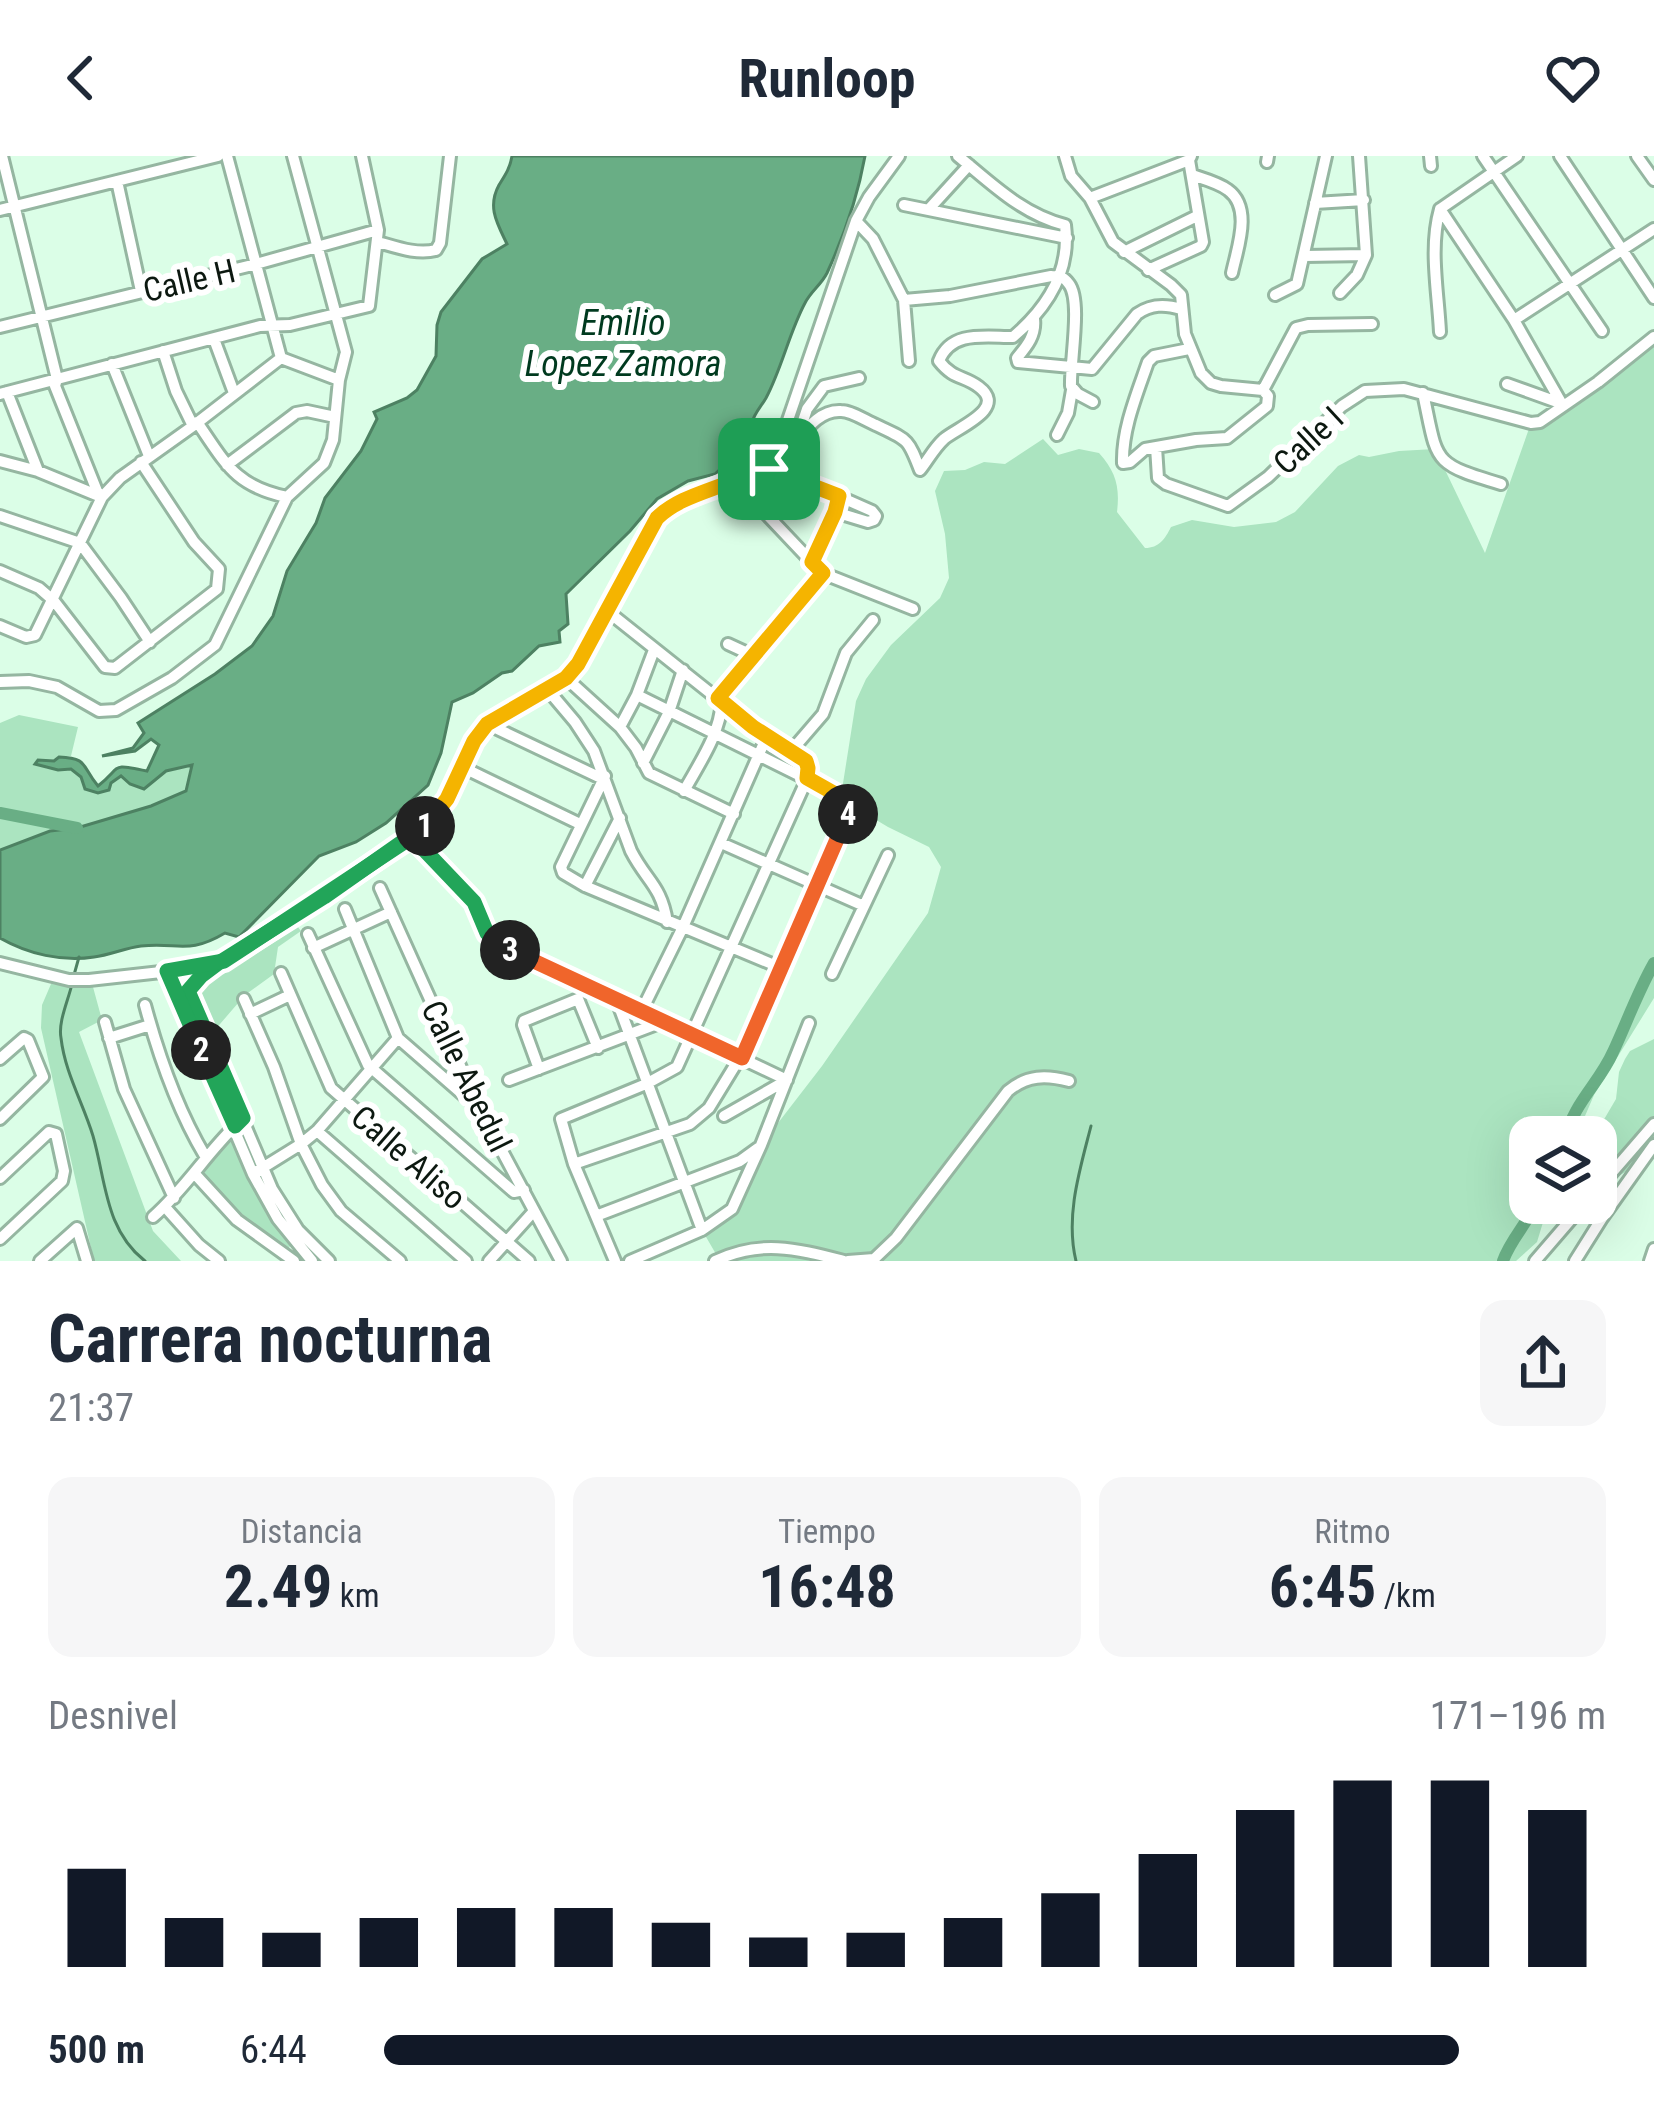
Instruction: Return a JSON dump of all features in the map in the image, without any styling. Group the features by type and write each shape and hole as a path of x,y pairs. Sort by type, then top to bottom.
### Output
{"street":[{"path":"2,156 43,316 55,386 102,497"},
{"path":"0,210 222,156 281,358"},
{"path":"0,682 57,687 99,711 116,710 172,678 215,645 287,497 324,463 333,440 346,352 293,156"},
{"path":"38,471 3,393 163,350 369,306 378,236 362,156"},
{"path":"378,236 410,250 436,250 451,156"},
{"path":"765,468 786,426 856,221 899,156"},
{"path":"1065,156 1071,176 1090,198 1113,242 1181,296 1190,349 1202,373 1211,382 1263,390 1268,396 1267,406 1227,438 1145,449 1123,463 1132,411 1148,362 1154,356 1190,349"},
{"path":"1275,295 1297,284 1326,156"},
{"path":"1340,293 1357,275 1366,255 1359,156"},
{"path":"1483,156 1602,331"},
{"path":"1441,332 1434,244 1440,209 1517,156"},
{"path":"1560,156 1654,298"},
{"path":"1637,156 1654,180"},
{"path":"1090,198 1190,158 1203,242 1148,270"},
{"path":"188,991 217,964 412,837 439,810 487,724 548,690 578,664 657,518 667,509 782,461 824,414 845,411 904,438 914,448 920,470 942,441 983,415 988,398 981,388 942,366 943,350 970,337 1013,337 1034,319 1059,276 1066,250 1065,225 1010,200 964,160 929,209"},
{"path":"1192,175 1226,188 1237,199 1242,227 1232,273"},
{"path":"117,181 141,291"},
{"path":"1315,203 1364,200"},
{"path":"904,205 1066,238"},
{"path":"1440,209 1514,320 1562,405"},
{"path":"1124,252 1197,216"},
{"path":"856,221 873,239 904,300 909,361"},
{"path":"1514,320 1654,229"},
{"name":"Calle H","path":"0,327 378,236"},
{"path":"1305,256 1366,255"},
{"path":"904,300 1064,278 1075,302 1072,390 1057,435"},
{"path":"1034,319 1030,343 1018,362 1092,369 1136,314 1162,305 1181,309"},
{"path":"1263,390 1296,328 1372,324"},
{"path":"1562,405 1654,337"},
{"path":"214,339 234,393"},
{"path":"163,350 176,391 226,465 253,488 287,497"},
{"path":"281,358 339,380"},
{"path":"0,626 26,637 35,635 102,497 120,478 281,358"},
{"path":"0,571 39,588 105,667 115,668 218,590 219,569 194,542 145,459 112,364"},
{"path":"796,442 807,409 824,386 859,378"},
{"path":"1507,385 1562,405"},
{"name":"Calle I","path":"1156,447 1158,478 1228,506 1261,484 1342,406 1365,392 1393,388 1423,393 1531,423 1550,417 1562,405"},
{"path":"1072,390 1093,402"},
{"path":"1423,393 1435,449 1442,460 1461,472 1501,484"},
{"path":"226,465 296,413 335,417"},
{"path":"0,461 102,497"},
{"path":"765,468 839,496 876,516 868,522 835,512"},
{"path":"735,482 823,573 913,609"},
{"path":"812,562 839,496"},
{"path":"0,516 80,543 150,642"},
{"path":"685,791 721,720 720,700 823,573"},
{"path":"606,610 767,736 792,750 808,768 677,1067 561,1120 615,1261"},
{"path":"792,750 823,714 846,653 873,620"},
{"path":"728,644 754,656"},
{"path":"620,727 654,650"},
{"path":"643,763 669,712 683,670"},
{"path":"566,678 620,727 649,773 734,814"},
{"path":"548,690 586,736 639,866 660,892 667,922"},
{"path":"574,1164 690,1124 709,1108 753,1036 779,967 846,823 848,803 841,796 637,695"},
{"path":"487,724 604,777"},
{"path":"641,1012 767,736"},
{"path":"462,767 580,824"},
{"path":"604,777 561,870 585,886 779,967"},
{"path":"585,886 620,818"},
{"path":"412,837 474,902 496,942 787,1080"},
{"path":"721,843 864,906"},
{"path":"832,974 888,854"},
{"name":"Calle Abedul","path":"380,888 479,1108 561,1261"},
{"path":"345,909 398,1038 479,1108"},
{"path":"314,948 391,913"},
{"path":"308,934 370,1068 514,1192 524,1190"},
{"path":"0,963 69,980 217,964"},
{"path":"173,971 188,991 257,1171 297,1257"},
{"path":"173,971 239,1122"},
{"name":"Calle Aliso","path":"280,973 332,1088 529,1261"},
{"path":"539,1069 524,1021 578,999 585,986"},
{"path":"250,1014 290,995"},
{"path":"244,999 301,1144 331,1199 400,1261"},
{"path":"578,999 598,1048"},
{"path":"616,1001 702,1230"},
{"path":"145,1005 162,1065 205,1156"},
{"path":"105,1022 124,1089 170,1202 199,1245 219,1261"},
{"path":"509,1080 662,1022"},
{"path":"630,1261 702,1230 732,1209 809,1023"},
{"path":"110,1038 150,1025"},
{"path":"0,1059 25,1038 43,1077 0,1119"},
{"path":"257,1171 317,1131 398,1038"},
{"path":"716,1261 736,1251 788,1246 846,1261 875,1260 1008,1090 1030,1078 1069,1081"},
{"path":"724,1116 787,1080"},
{"path":"153,1217 239,1122"},
{"path":"1617,1167 1654,1124"},
{"path":"317,1131 466,1261"},
{"path":"0,1178 56,1134 62,1181 0,1239"},
{"path":"596,1216 740,1161 761,1145"},
{"path":"1575,1261 1654,1145"},
{"path":"257,1171 298,1230 329,1261"},
{"path":"194,1173 237,1220 297,1257 312,1261"},
{"path":"490,1261 534,1211"},
{"path":"1535,1261 1568,1224"},
{"path":"40,1261 77,1228 87,1261"},
{"path":"1650,1261 1654,1249"}],"shaded area":[{"path":"1654,339 1654,998 1585,1116 1509,1116 1509,1224 1542,1224 1537,1242 1516,1261 720,1261 702,1230 718,1226 732,1209 761,1145 928,913 941,867 929,847 841,796 856,701 866,679 891,645 940,598 949,578 935,491 944,471 965,470 984,462 1005,464 1043,439 1058,455 1079,449 1099,453 1116,480 1117,512 1145,548 1161,542 1171,527 1192,520 1234,527 1276,522 1295,512 1338,466 1359,455 1435,449 1485,553 1531,423"},
{"path":"19,715 78,727 71,756 59,757 45,768 75,772 86,789 122,776 144,789 166,771 193,764 186,792 0,850 0,723"},
{"path":"294,922 301,931 278,947 274,974 245,995 214,1031 199,993 203,982"},
{"path":"51,984 93,987 102,1020 79,1032 153,1231 181,1261 94,1261 41,1028 42,1005"},
{"path":"1654,1039 1654,1142 1637,1165 1617,1177 1617,1116 1606,1116 1630,1051"},
{"path":"233,1137 277,1228 291,1244 288,1250 231,1209 202,1176 222,1144"}],"water":[{"name":"Emilio Lopez Zamora","path":"512,156 865,156 833,259 805,303 772,387 753,420 757,441 715,474 688,481 657,499 566,594 568,624 559,631 560,642 539,646 512,671 452,702 428,785 386,823 356,842 319,856 239,937 225,933 192,946 141,946 70,958 34,952 0,938 0,850 50,831 151,806 186,791 192,765 166,771 144,789 121,776 109,790 98,793 85,789 81,777 71,769 35,764 59,757 75,759 98,786 118,768 147,771 159,745 151,739 135,751 102,756 133,748 144,733 138,723 252,646 273,616 287,571 325,498 361,451 377,419 374,412 417,390 436,356 441,312 482,259 507,244 494,201"}],"waterway":[{"path":"0,813 77,828"},
{"path":"74,975 79,957"},
{"path":"1573,1116 1608,1063 1654,963"},
{"path":"72,984 61,1025 66,1063 93,1136 114,1220 145,1261"},
{"path":"1076,1261 1073,1210 1091,1126"},
{"path":"1503,1261 1524,1224"}],"route":[{"path":"769,469 760,466 735,482 667,509 645,535 578,664 548,690 487,724 447,799 428,823 324,897 217,964 188,991 243,1118 235,1126 167,971 217,964 224,961 324,897 412,837 474,902 496,942 742,1058 849,811 841,796 807,778 806,761 718,698 823,573 812,562 839,496 769,469"}]}
